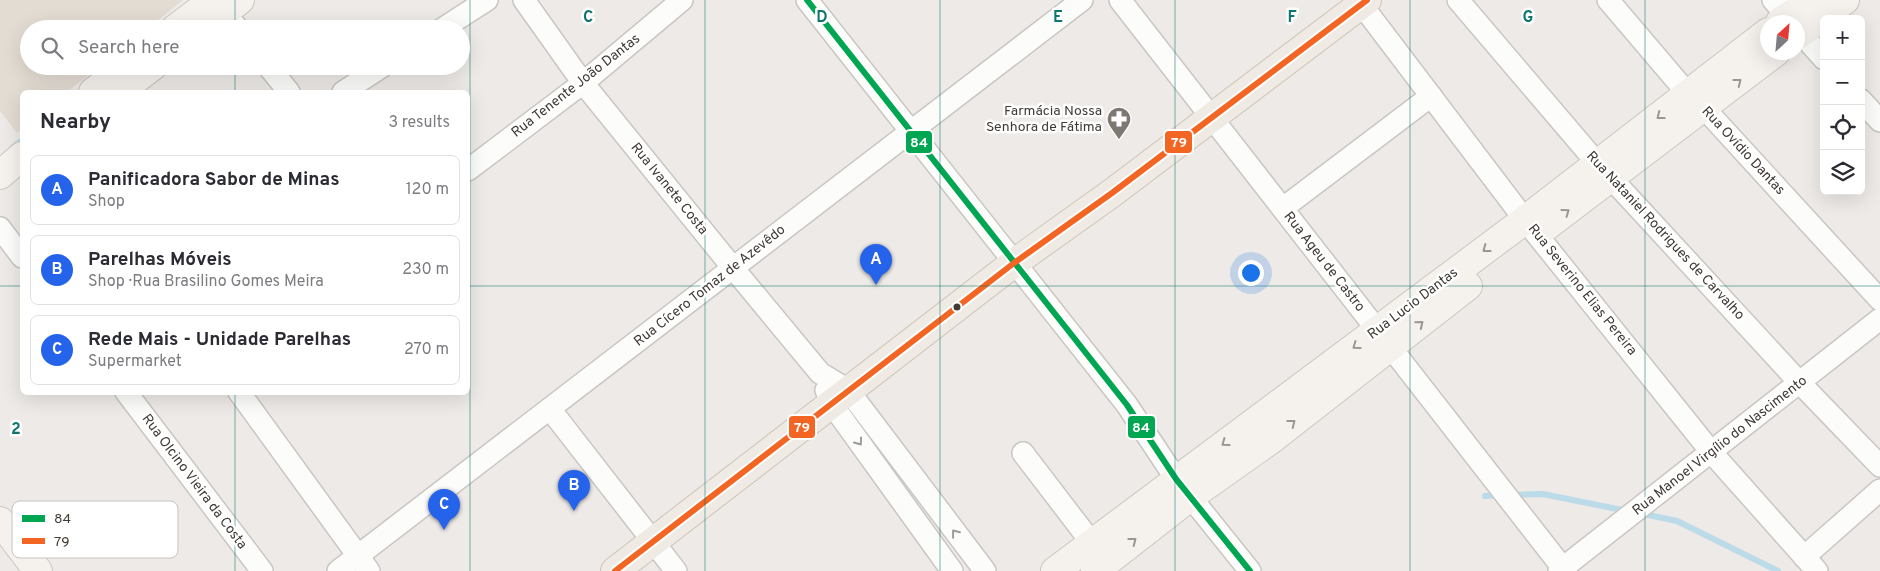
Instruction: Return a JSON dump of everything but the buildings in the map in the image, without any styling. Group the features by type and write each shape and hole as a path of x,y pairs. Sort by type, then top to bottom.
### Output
{"main road":[{"path":"615,571 839,396 1014,263 1112,194 1362,2"}],"street":[{"path":"456,20 487,0"},
{"name":"Rua Ivanete Costa","path":"524,0 583,83 839,396"},
{"name":"Rua Tenente João Dantas","path":"470,168 583,83 682,0"},
{"path":"807,0 1127,406 1183,488 1250,571"},
{"name":"Rua Cícero Tomaz de Azevêdo","path":"338,571 363,563 550,409 1082,0"},
{"name":"Rua Ageu de Castro","path":"1120,0 1213,117 1562,570"},
{"name":"Rua Nataniel Rodrigues de Carvalho","path":"1458,0 1605,171 1800,383 1880,466"},
{"name":"Rua Ovídio Dantas","path":"1608,0 1696,101 1880,300"},
{"name":"Rua Lucio Dantas","path":"1796,15 1811,0"},
{"name":"Rua Lucio Dantas","path":"1805,17 1845,0"},
{"name":"Rua Severino Elias Pereira","path":"1362,2 1531,226 1712,453 1810,564"},
{"path":"197,20 226,8"},
{"path":"212,20 226,8"},
{"path":"1805,41 1820,55"},
{"name":"Rua Lucio Dantas","path":"1054,571 1102,562 1183,488 1605,171 1696,101 1760,47"},
{"name":"Rua Lucio Dantas","path":"1696,101 1763,60"},
{"path":"96,90 115,75"},
{"path":"122,90 141,75"},
{"path":"275,75 287,90"},
{"path":"345,90 369,75"},
{"path":"1283,208 1432,96"},
{"path":"1865,104 1880,121"},
{"path":"0,228 20,254"},
{"name":"Rua Manoel Virgílio do Nascimento","path":"1562,570 1880,319"},
{"name":"Rua Olcino Vieira da Costa","path":"128,395 262,571"},
{"path":"241,395 363,563"},
{"path":"839,396 952,571"},
{"path":"839,396 985,571"},
{"path":"550,409 652,543 676,571"},
{"path":"1023,453 1102,562"},
{"path":"1810,564 1880,490"},
{"path":"0,521 12,537"},
{"path":"28,558 38,571"}],"shaded area":[{"path":"0,0 183,0 158,20 20,20 20,75 89,75 70,90 20,90 20,130 17,133 0,111"}],"waterway":[{"path":"13,147 20,142"},
{"path":"1511,495 1543,494 1627,511"},
{"path":"1485,496 1501,495"},
{"path":"1639,513 1677,521 1778,571"}],"transit line":[{"name":"84","path":"807,0 1127,405 1176,479 1250,571"},
{"name":"79","path":"615,571 1014,263 1112,193 1367,0"}],"place":[{"name":"Farmácia Nossa Senhora de Fátima","path":"1119,140"},
{"name":"Panificadora Sabor de Minas","path":"876,285"},
{"name":"Parelhas Móveis","path":"574,511"},
{"name":"Rede Mais - Unidade Parelhas","path":"444,530"}]}
